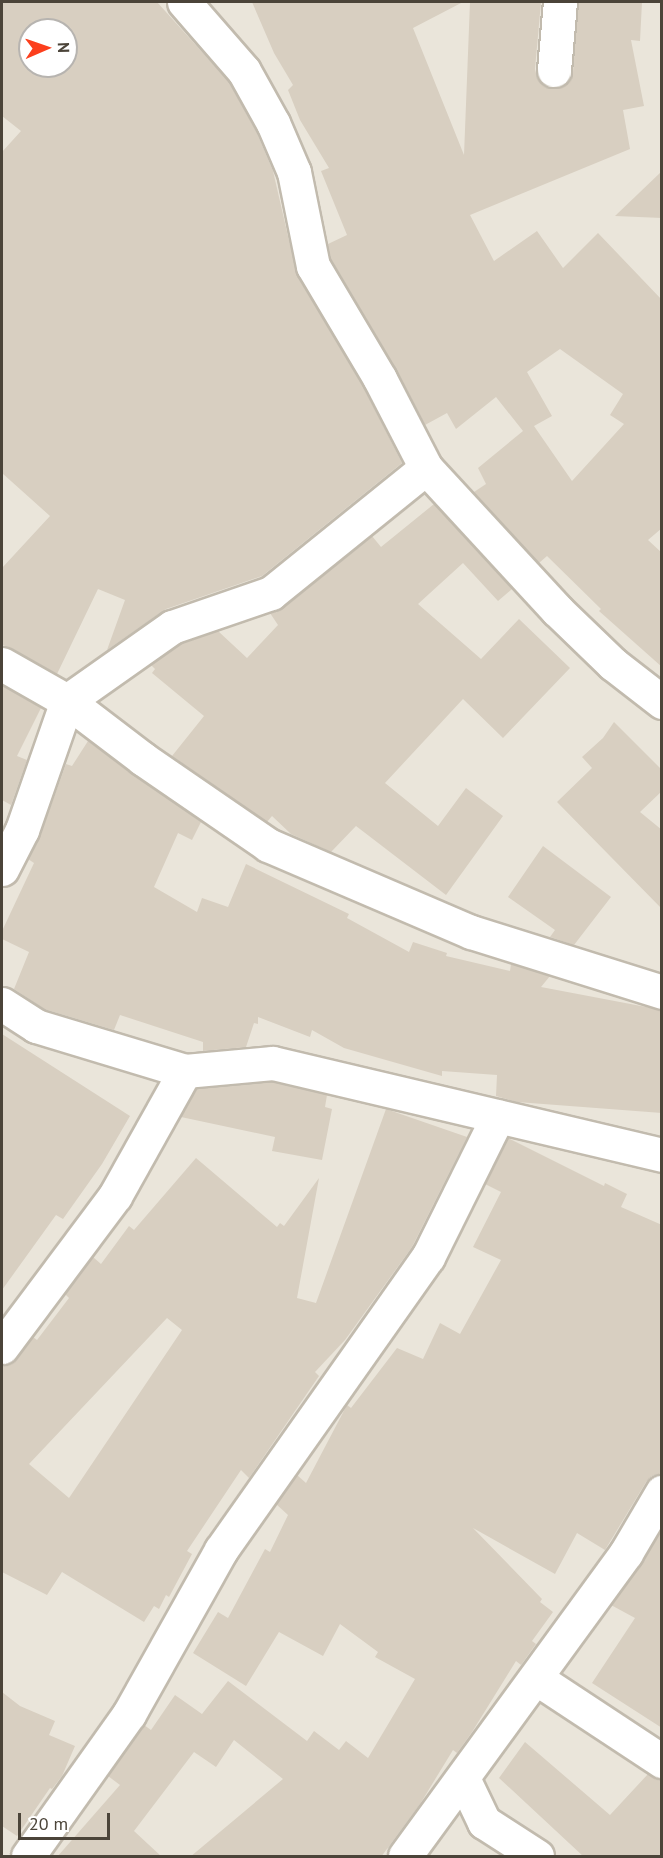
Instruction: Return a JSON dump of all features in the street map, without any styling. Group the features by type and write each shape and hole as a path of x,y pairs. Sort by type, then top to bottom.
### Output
{"street":[{"path":"184,2 244,71 273,123 294,172 313,266 380,379 426,468 557,610 614,664 662,702"},
{"path":"554,70 560,2"},
{"path":"2,869 22,830 67,701 172,627 271,593 426,468"},
{"path":"2,664 67,701 143,759 268,845 471,932 662,992"},
{"path":"2,1004 36,1026 185,1071 273,1062 662,1155"},
{"path":"2,1347 115,1196 185,1071"},
{"path":"27,1857 129,1714 221,1550 428,1257 498,1116"},
{"path":"405,1857 626,1553 662,1492"},
{"path":"536,1678 662,1761"},
{"path":"463,1778 483,1822 537,1857"}],"shaded area":[{"path":"2,2 661,2 661,1856 2,1856"}],"building":[{"path":"2,2 157,2 229,82 256,131 273,171 297,275 364,388 402,463 262,576 166,609 107,650 125,600 98,589 57,674 2,645 2,568 50,516 2,473 2,152 21,131 2,116"},
{"path":"252,2 463,2 413,28 464,155 470,2 541,2 535,69 543,85 553,89 562,87 570,80 573,72 578,2 642,2 640,41 631,40 644,106 623,110 630,149 470,215 494,261 537,231 563,268 598,233 662,300 662,528 648,540 662,553 662,667 599,611 601,609 547,556 539,563 474,492 486,484 478,468 523,431 496,397 456,429 447,413 425,425 396,369 331,259 328,244 347,235 321,171 329,168 300,120 288,90 293,85 274,53","holes":["560,349 623,394 610,415 624,424 572,481 534,426 552,416 527,372"]},
{"path":"662,171 662,218 615,216"},
{"path":"434,504 512,589 498,601 463,563 418,604 481,659 519,619 570,668 503,738 463,699 385,783 438,826 466,788 503,816 446,895 356,826 331,852 291,834 272,816 267,822 172,756 204,716 152,673 155,669 151,665 181,644 218,631 247,658 278,625 270,613 283,608 372,536 381,547"},
{"path":"2,685 41,708 17,756 27,760 11,805 2,800"},
{"path":"614,722 662,770 662,791 640,812 662,830 662,909 557,802 592,768 582,757 603,738"},
{"path":"88,741 201,822 192,840 178,833 154,887 197,912 202,898 228,907 246,864 349,914 347,918 409,952 413,942 447,953 446,956 510,971 511,964 550,976 541,987 662,1010 662,1113 517,1102 496,1096 497,1075 442,1071 442,1076 344,1048 312,1030 310,1037 258,1017 258,1024 254,1023 246,1047 203,1051 203,1042 120,1015 114,1030 44,1009 14,989 29,952 2,939 2,931 34,863 28,859 40,836 66,764 72,766"},
{"path":"543,846 611,897 574,945 550,937 555,930 508,897"},
{"path":"2,1034 130,1116 102,1164 63,1219 56,1215 2,1290"},
{"path":"272,1082 327,1095 325,1107 332,1109 322,1160 272,1151 275,1137 181,1117 197,1089"},
{"path":"386,1109 467,1137 412,1247 345,1340 315,1372 319,1376 249,1478 241,1470 187,1551 192,1554 169,1597 166,1595 159,1609 154,1606 144,1622 62,1572 47,1595 2,1572 2,1365 17,1359 33,1337 37,1340 69,1298 65,1294 93,1257 101,1264 129,1226 134,1230 196,1158 277,1227 280,1223 284,1226 319,1178 297,1298 316,1303","holes":["167,1318 182,1330 69,1498 29,1464"]},
{"path":"508,1138 604,1186 605,1183 627,1194 621,1207 662,1225 662,1473 652,1476 646,1482 605,1550 577,1533 555,1574 473,1528 542,1599 540,1602 553,1612 532,1641 536,1644 521,1665 516,1661 472,1732 457,1753 453,1750 420,1804 381,1857 190,1857 283,1779 234,1740 216,1767 194,1752 134,1831 162,1857 57,1857 120,1785 108,1776 144,1725 151,1730 175,1695 202,1714 228,1681 307,1741 314,1731 339,1750 346,1741 368,1758 415,1679 375,1657 378,1652 340,1624 323,1656 279,1632 246,1686 193,1653 218,1612 228,1618 265,1549 270,1552 288,1515 276,1504 297,1475 306,1483 347,1405 351,1408 397,1348 423,1359 440,1323 460,1334 501,1260 473,1247 501,1192 485,1184"},
{"path":"662,1530 662,1728 592,1683 635,1618 611,1605"},
{"path":"2,1692 20,1706 55,1721 49,1735 75,1746 62,1776 52,1789 50,1788 17,1836 2,1826"},
{"path":"525,1742 610,1815 648,1774 662,1780 662,1857 584,1857 499,1778"}]}
